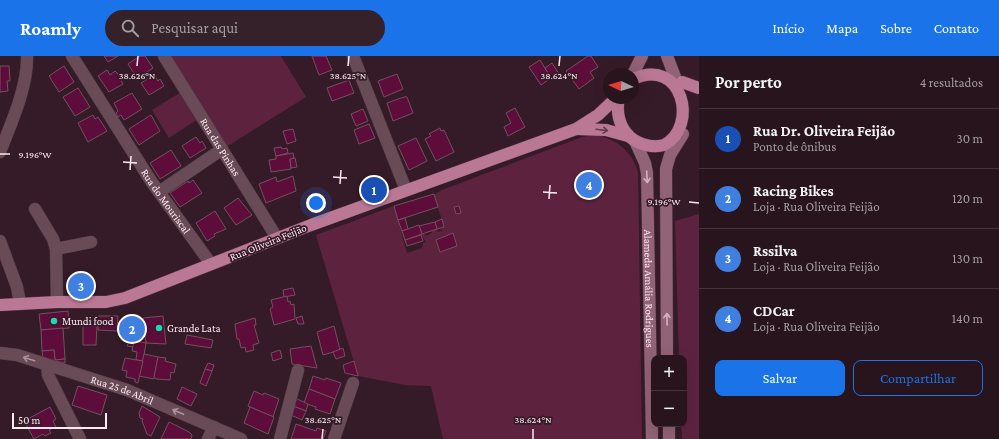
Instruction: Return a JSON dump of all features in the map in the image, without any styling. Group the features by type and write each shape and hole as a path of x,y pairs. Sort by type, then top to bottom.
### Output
{"main road":[{"path":"639,75 642,73 659,71 699,88"},
{"path":"678,80 690,95 693,110 689,126"},
{"name":"Rua Oliveira Feijão","path":"0,305 20,303 117,301 276,238 576,129 598,115 611,104"},
{"path":"618,104 618,116 622,127 632,138"},
{"name":"Rua Oliveira Feijão","path":"576,129 606,130 632,138 647,146 660,146 673,142 689,126"}],"street":[{"path":"0,152 11,124 25,77 27,56"},
{"name":"Rua do Mouriscal","path":"72,56 159,192 211,264"},
{"name":"Rua das Pinhas","path":"164,56 276,238"},
{"path":"353,56 406,190"},
{"path":"636,68 642,56"},
{"path":"667,56 678,80"},
{"name":"Alameda Amália Rodrigues","path":"667,355 666,169 670,155 689,126"},
{"name":"Alameda Amália Rodrigues","path":"632,138 645,163 647,173 652,439"},
{"path":"159,192 221,150"},
{"path":"35,209 53,239 56,249 57,302"},
{"path":"0,241 17,287 20,303"},
{"path":"56,249 91,242"},
{"name":"Rua 25 de Abril","path":"0,353 17,355 127,390 241,439"},
{"path":"47,365 48,375 80,439"},
{"path":"280,439 298,370"},
{"path":"334,439 354,383"},
{"path":"208,439 214,427"},
{"path":"668,427 669,439"}],"shaded area":[{"path":"168,56 281,56 306,97 226,147"},
{"path":"181,92 198,119 169,138 152,110"},
{"path":"595,135 610,139 623,148 633,159 638,173 642,439 443,439 431,386 405,385 358,376 316,235 394,206 407,253 422,248 423,243 426,242 421,235 424,233 425,236 432,233 431,231 437,229 438,232 442,231 441,228 444,227 434,195 442,190 582,137"},
{"path":"699,214 699,439 682,439 681,427 687,427 687,355 679,355 675,221"}],"building":[{"path":"104,56 118,56 108,62"},
{"path":"140,56 145,56 153,68 137,78 128,64"},
{"path":"312,56 326,56 332,70 319,75"},
{"path":"588,56 591,56 598,67 590,72 594,78 579,89 566,71"},
{"path":"540,60 551,78 541,85 529,67"},
{"path":"552,63 559,74 551,78 545,68"},
{"path":"0,66 9,66 10,81 7,81 8,91 0,92"},
{"path":"64,66 74,82 59,92 49,76"},
{"path":"107,70 110,75 115,71 123,84 109,92 98,76"},
{"path":"397,74 403,89 384,97 378,81"},
{"path":"154,75 158,81 160,79 164,86 149,95 141,83"},
{"path":"349,80 354,93 332,101 327,88"},
{"path":"78,88 90,107 75,116 63,97"},
{"path":"132,93 142,109 124,120 121,115 118,117 116,113 118,111 114,103"},
{"path":"407,97 413,113 393,121 387,103"},
{"path":"515,108 525,127 508,136 504,127 511,123 506,113"},
{"path":"363,109 368,121 356,126 351,114"},
{"path":"93,115 95,119 98,117 107,131 88,142 78,123"},
{"path":"151,115 160,131 139,145 129,129"},
{"path":"369,124 375,138 359,144 354,130"},
{"path":"440,128 441,131 444,130 454,152 436,161 425,139 431,136 429,134"},
{"path":"293,129 296,141 287,144 283,131"},
{"path":"196,137 200,143 202,141 206,148 190,158 182,146"},
{"path":"416,138 427,161 409,170 398,146"},
{"path":"281,147 282,149 287,148 288,153 276,156 274,148"},
{"path":"171,150 181,166 160,179 150,163"},
{"path":"293,153 294,158 290,159 291,169 271,172 269,160 276,159 276,156"},
{"path":"295,158 297,167 291,168 290,159"},
{"path":"293,176 296,191 266,203 259,184 276,177 277,182"},
{"path":"193,180 202,193 180,207 170,193 188,181 189,183"},
{"path":"434,194 438,207 398,220 394,206"},
{"path":"238,198 252,215 236,225 224,208"},
{"path":"459,206 461,213 456,214 454,207"},
{"path":"215,211 226,229 214,234 215,236 207,241 196,223"},
{"path":"405,218 408,229 402,231 398,220"},
{"path":"442,219 444,227 437,229 435,222"},
{"path":"435,222 437,229 422,234 419,226"},
{"path":"419,225 422,234 405,240 402,231"},
{"path":"453,233 457,246 440,252 436,240"},
{"path":"421,235 423,241 407,246 405,240"},
{"path":"293,288 295,295 284,297 283,290"},
{"path":"287,296 288,302 290,301 291,305 294,304 295,319 274,325 270,309 273,307 271,300"},
{"path":"68,311 69,328 41,330 39,314"},
{"path":"98,316 118,316 117,331 98,330"},
{"path":"163,316 166,344 146,343 143,318"},
{"path":"302,316 304,324 298,324 296,318"},
{"path":"255,318 256,325 254,325 259,343 253,345 254,350 246,352 245,347 241,348 239,339 237,339 235,324"},
{"path":"122,319 143,319 146,343 121,340"},
{"path":"83,325 97,326 96,345 83,345"},
{"path":"334,326 340,350 323,355 317,332"},
{"path":"63,328 65,359 55,360 54,350 42,351 41,330"},
{"path":"187,335 213,340 211,348 185,344"},
{"path":"129,340 134,341 133,347 127,346"},
{"path":"134,341 146,343 143,361 136,360 137,352 132,351"},
{"path":"311,346 317,368 292,364 290,349"},
{"path":"343,348 345,356 336,359 333,352"},
{"path":"54,350 55,360 65,359 65,363 43,358 42,351"},
{"path":"280,350 282,358 273,361 271,353"},
{"path":"144,354 158,357 154,379 139,376"},
{"path":"158,357 166,358 165,361 176,364 174,373 171,372 170,380 156,379 154,377"},
{"path":"125,358 143,361 138,383 135,382 135,379 126,377 127,371 122,370"},
{"path":"354,361 358,376 345,373 343,365"},
{"path":"208,363 214,365 212,371 205,369"},
{"path":"205,369 212,371 206,386 200,383"},
{"path":"313,376 325,380 326,378 341,383 335,399 309,389"},
{"path":"78,386 107,395 101,415 72,405"},
{"path":"182,387 197,394 191,406 177,399"},
{"path":"309,389 335,399 330,414 315,409 316,407 304,403"},
{"path":"254,391 279,399 273,417 248,406"},
{"path":"295,398 308,404 306,411 293,406"},
{"path":"142,406 160,417 151,436 147,434 142,421 143,419 140,418 139,413"},
{"path":"293,406 306,411 302,420 291,415"},
{"path":"50,407 56,419 53,421 56,427 49,430 51,433 45,436 43,434 34,439 24,421"},
{"path":"250,407 274,417 268,434 244,423"},
{"path":"169,422 189,432 192,435 191,439 161,439"},
{"path":"296,424 316,431 317,428 326,431 323,439 291,439"}],"place":[{"name":"CDCar","path":"589,185"},
{"name":"Rua Dr. Oliveira Feijão","path":"374,190"},
{"name":"Rssilva","path":"81,286"},
{"name":"Mundi food","path":"54,321"},
{"name":"Grande Lata","path":"159,328"},
{"name":"Racing Bikes","path":"132,329"}]}
